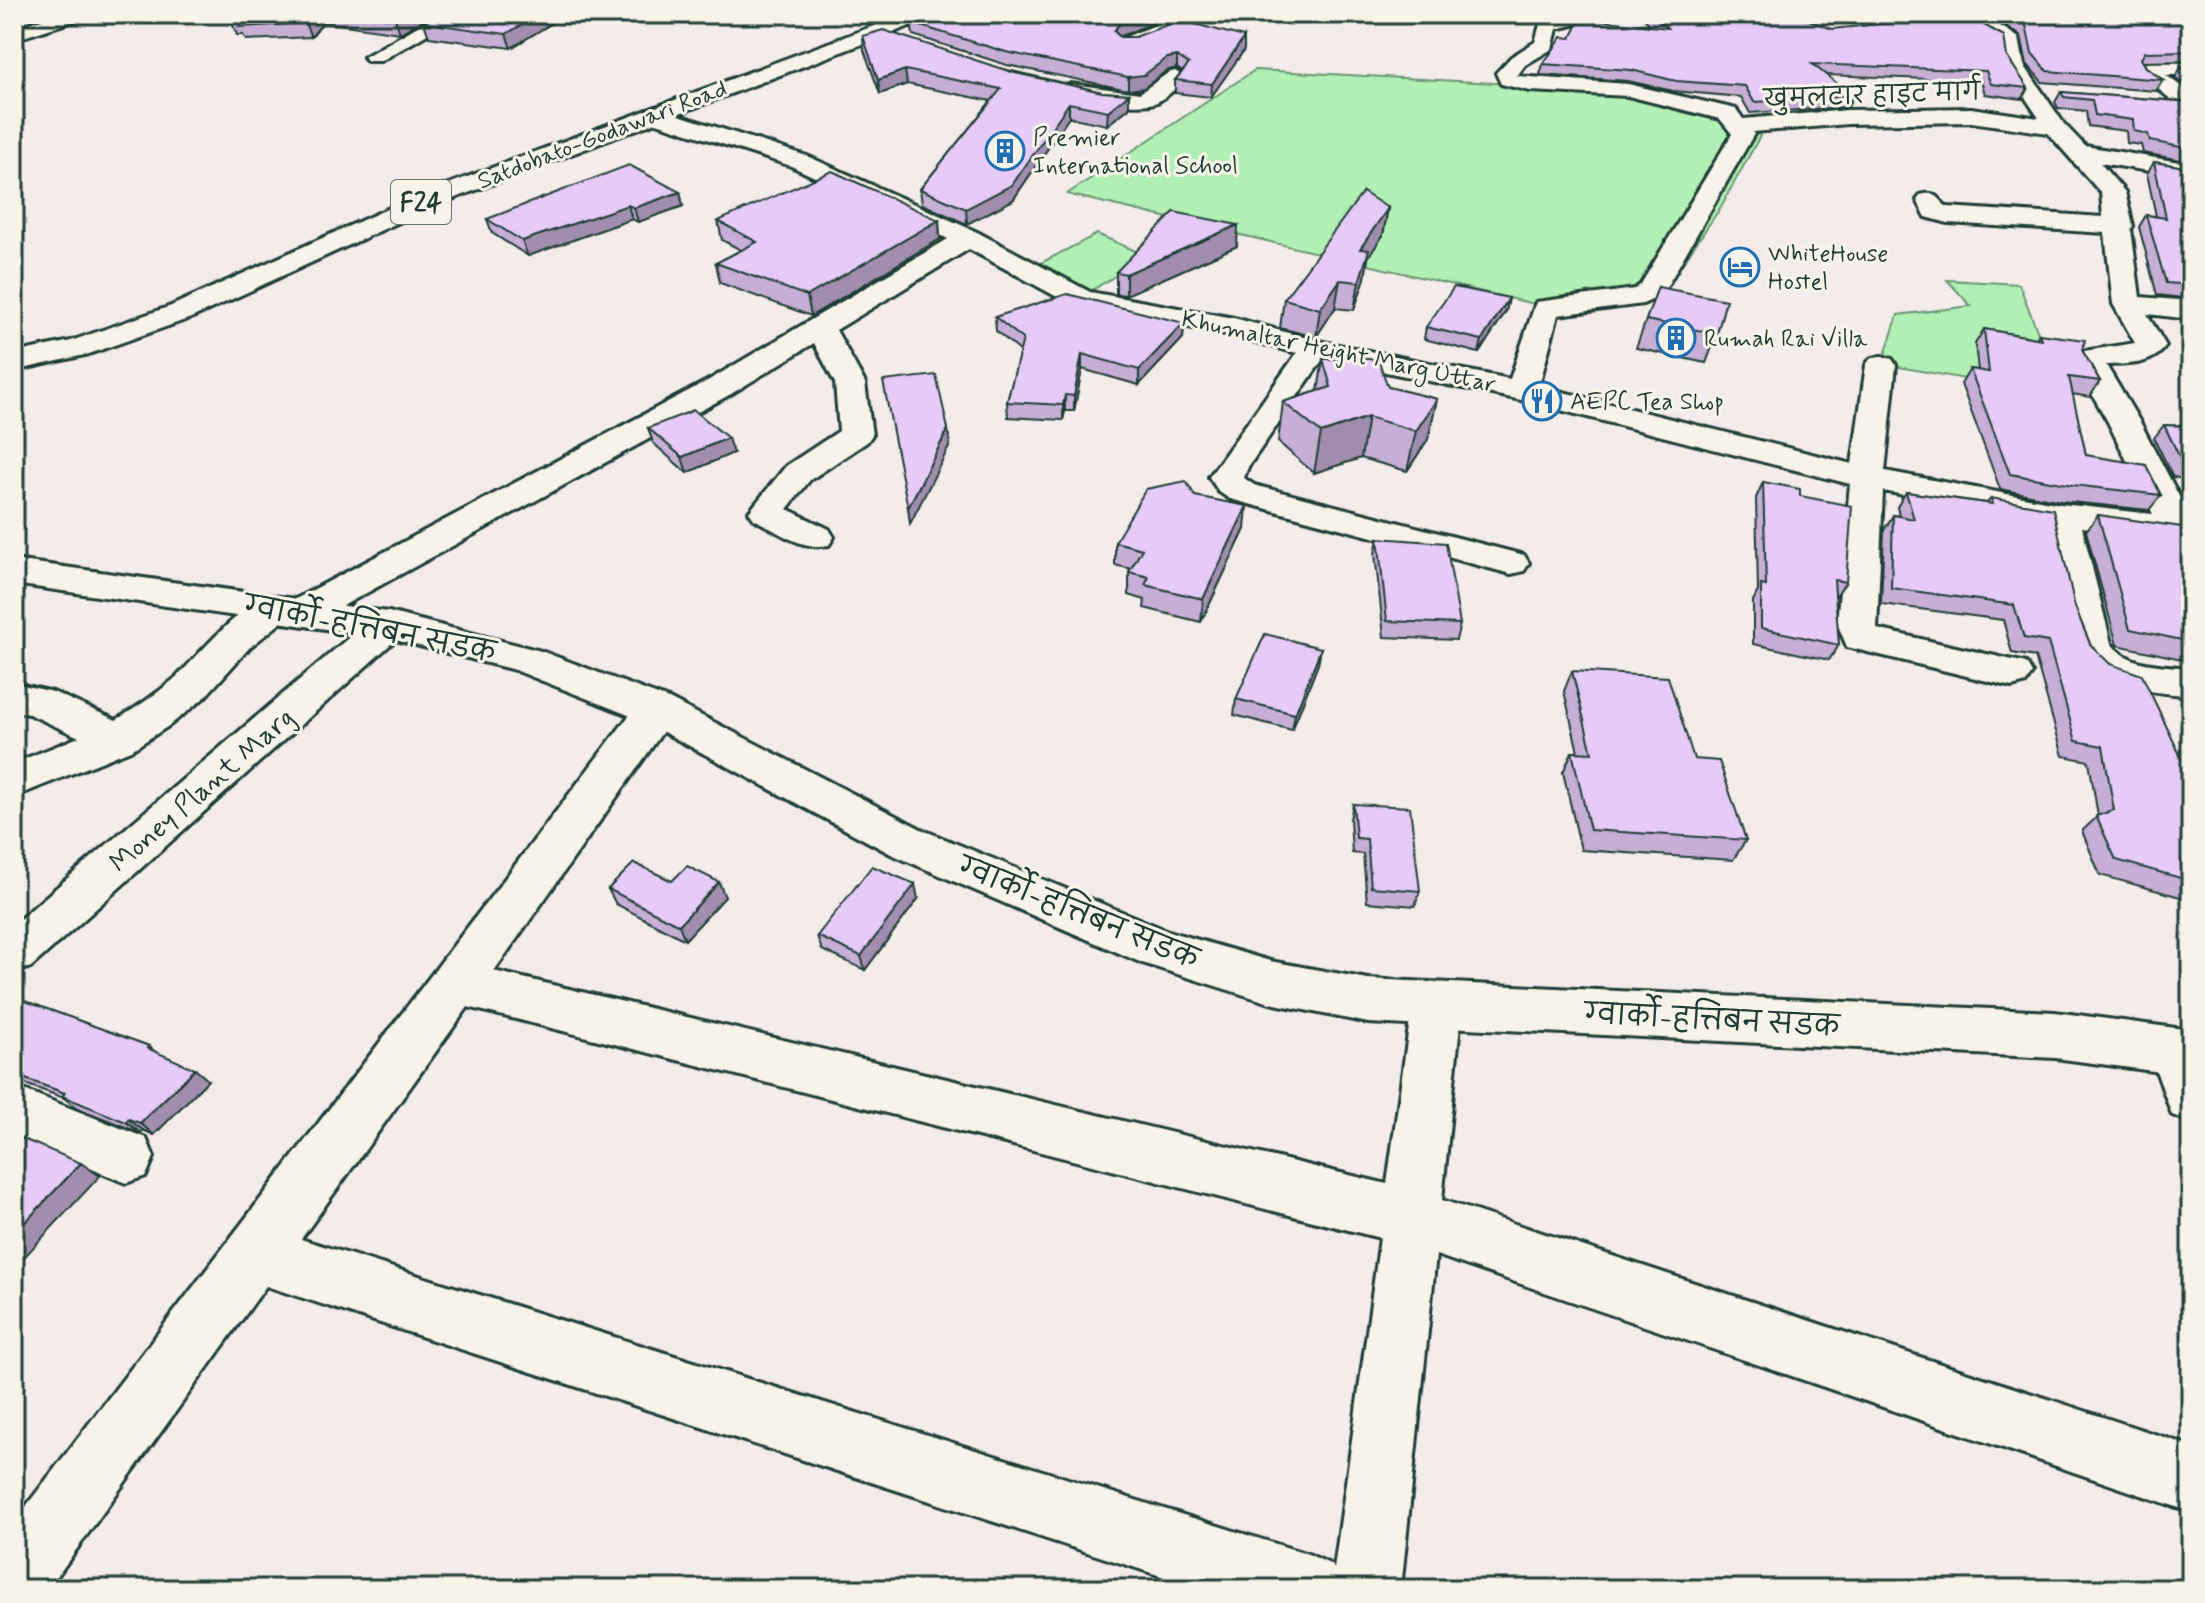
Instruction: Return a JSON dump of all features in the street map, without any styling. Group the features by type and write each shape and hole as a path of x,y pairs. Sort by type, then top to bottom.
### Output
{"street":[{"path":"14,34 76,14"},
{"path":"863,14 912,45"},
{"name":"Satdobato-Godawari Road","path":"14,362 79,348 181,312 425,201 924,14"},
{"path":"1127,43 1170,26 1154,14"},
{"path":"1522,391 1546,308 1643,296 1652,289 1743,134 1728,114 1716,110 1628,90 1530,85 1508,80 1506,73 1518,61 1545,45 1548,25 1594,14"},
{"path":"374,57 426,29 461,17"},
{"path":"1953,17 1992,28 2012,42 2014,66 2034,91 2055,127 2113,192 2120,226 2120,271 2127,304 2151,346 2138,354 2095,357 2090,364 2185,531"},
{"path":"2191,69 2148,68 2149,72 2191,104"},
{"path":"1057,87 1140,100 1151,97 1175,77"},
{"path":"2034,91 2065,94"},
{"path":"2159,102 2191,104"},
{"name":"Khumaltar Height Marg Uttar","path":"655,115 799,161 968,238 1082,299 1234,327 1315,349 1522,391 1867,478 2061,514 2185,531"},
{"name":"खुमलटार हाइट मार्ग","path":"1739,126 1848,117 1971,115 2055,127"},
{"path":"2079,152 2191,171"},
{"path":"1929,200 1935,212 1948,215 2120,226"},
{"path":"14,781 118,738 190,688 236,638 720,387 968,238"},
{"path":"2127,304 2191,310"},
{"path":"816,537 766,512 798,473 856,435 850,383 819,325"},
{"path":"1315,349 1231,467 1226,477 1231,485 1242,492 1511,563"},
{"path":"1881,365 1867,478 1856,623 1860,655 2012,673"},
{"path":"2124,422 2164,426"},
{"path":"2061,514 2092,645 2104,662 2130,674 2191,682"},
{"name":"ग्वार्को-हत्तिबन सडक","path":"14,572 388,625 527,660 656,710 907,842 1159,949 1270,982 1368,1001 2055,1035 2186,1067"},
{"name":"Money Plant Marg","path":"14,953 388,625"},
{"path":"14,697 39,702 118,738"},
{"path":"14,1578 656,710"},
{"path":"457,983 1410,1218 2191,1479"},
{"path":"1366,1589 1437,1005"},
{"path":"21,1125 126,1157"},
{"path":"253,1253 1308,1589"}],"green space":[{"path":"1255,70 1622,90 1729,115 1760,136 1719,210 1658,299 1564,311 1067,194"},
{"path":"1097,234 1147,256 1089,292 1033,267"},
{"path":"1947,280 2019,284 2045,351 1993,384 1882,364 1898,315 1971,306"}],"building":[{"path":"238,14 313,14 305,23 239,27 245,21 231,21"},
{"path":"356,14 404,14 395,19"},
{"path":"439,14 540,14 506,34 424,23"},
{"path":"941,14 1145,14 1118,25 1114,31 1120,37 1135,37 1180,20 1244,37 1212,84 1175,80 1189,64 1177,56 1167,58 1144,75 1128,77 1006,52 911,23"},
{"path":"1652,14 1757,14 1809,20 1832,29 1966,15 2004,36 2007,57 2028,88 1991,84 1986,71 1812,64 1853,96 1754,102 1745,86 1676,81 1631,70 1543,64 1562,37 1571,38 1581,18 1667,28"},
{"path":"2008,14 2191,14 2191,51 2145,52 2141,59 2146,67 2163,80 2047,71 2032,53 2026,25"},
{"path":"883,30 1015,73 1102,92 1129,94 1108,111 1069,103 1012,185 966,209 920,189 1001,89 905,70 878,80 863,36"},
{"path":"2061,92 2191,102 2191,149 2150,141 2148,134 2134,131 2133,120 2095,115 2092,100 2064,97"},
{"path":"2154,162 2191,168 2191,285 2166,283 2146,215 2166,218"},
{"path":"629,165 680,192 634,208 628,205 522,241 487,219"},
{"path":"832,171 939,220 807,296 716,263 757,242 718,221"},
{"path":"1363,192 1388,208 1360,249 1369,250 1359,282 1340,280 1320,309 1284,299"},
{"path":"1174,212 1238,225 1126,274 1116,272"},
{"path":"1454,287 1509,298 1482,340 1426,327"},
{"path":"1658,287 1726,300 1717,334 1646,320"},
{"path":"1067,294 1184,323 1139,370 1082,354 1074,396 1065,395 1063,405 1007,402 1023,339 995,317"},
{"path":"1984,329 2041,339 2039,334 2085,340 2082,350 2100,381 2069,377 2086,455 2146,465 2161,495 2010,474 1970,369 1989,372"},
{"path":"1323,359 1378,359 1388,387 1437,399 1416,431 1368,417 1321,433 1283,402 1331,387"},
{"path":"936,375 948,429 908,508 883,381"},
{"path":"694,410 728,438 682,457 648,428"},
{"path":"2164,425 2191,426 2191,465 2183,464"},
{"path":"1186,481 1195,496 1247,506 1203,599 1145,585 1149,577 1129,572 1142,549 1115,542 1146,489"},
{"path":"1763,482 1800,489 1800,496 1852,506 1846,582 1834,580 1839,645 1761,628 1761,585 1766,586"},
{"path":"1906,492 1993,504 1991,498 2053,509 2075,607 2090,644 2110,664 2142,675 2191,778 2191,881 2116,860 2096,816 2114,810 2103,746 2076,741 2048,642 2024,638 2014,605 1891,588 1893,515 1914,519"},
{"path":"2098,515 2189,528 2191,642 2130,629"},
{"path":"1378,538 1446,543 1460,624 1387,621"},
{"path":"1265,634 1321,648 1295,714 1236,699"},
{"path":"1572,671 1668,677 1694,759 1719,761 1746,840 1590,830 1572,752 1592,753"},
{"path":"1353,804 1410,807 1420,891 1371,887 1367,839 1356,838"},
{"path":"634,863 672,881 687,866 719,882 679,925 608,889"},
{"path":"872,866 915,884 861,956 817,936"},
{"path":"14,997 149,1046 147,1048 195,1069 140,1123 128,1119 126,1122 62,1096 65,1093 14,1075"},
{"path":"16,1136 81,1163 14,1234 14,1138"}],"place":[{"name":"Premier International School","path":"1005,151"},
{"name":"WhiteHouse Hostel","path":"1740,267"},
{"name":"Rumah Rai Villa","path":"1676,338"},
{"name":"AEPC Tea Shop","path":"1542,401"}]}
